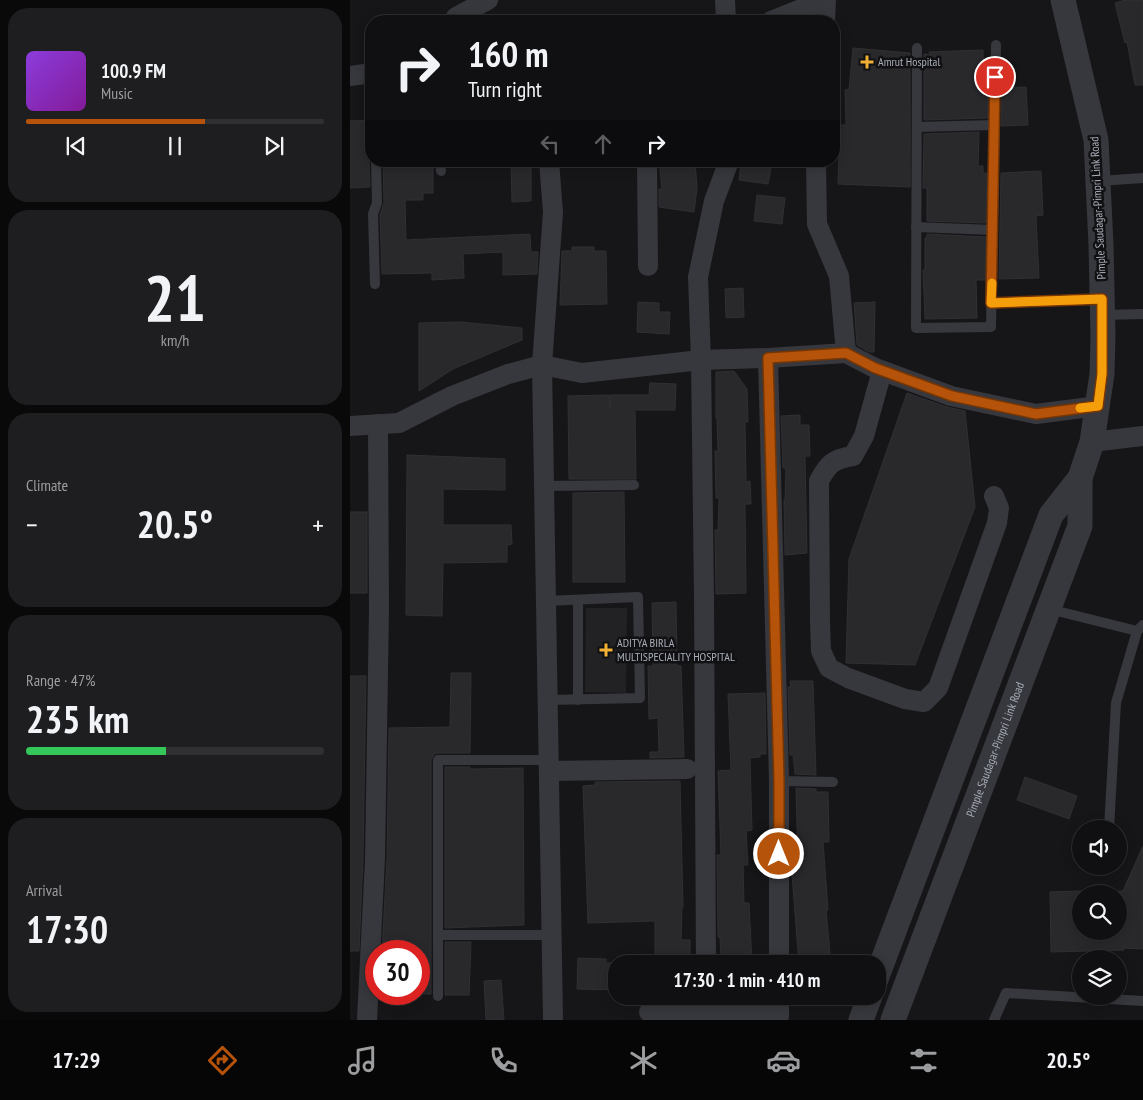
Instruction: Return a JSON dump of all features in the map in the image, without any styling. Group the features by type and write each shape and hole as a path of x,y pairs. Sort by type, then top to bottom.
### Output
{"street":[{"path":"456,13 488,0"},
{"path":"725,0 726,15"},
{"path":"786,15 825,0 825,15"},
{"name":"Pimple Saudagar-Pimpri Link Road","path":"894,1020 1080,526 1080,478 1092,442 1102,374 1099,181 1096,140 1063,0"},
{"path":"350,76 365,74"},
{"path":"549,167 553,212 542,366 553,1020"},
{"path":"647,167 648,266"},
{"path":"706,955 704,596 698,277 714,201 727,167"},
{"path":"816,167 817,224 839,276 846,353"},
{"path":"350,426 400,423 452,396 508,374 542,366 582,373 701,360 846,353 882,371 952,396 1036,414 1098,406"},
{"path":"768,358 779,781 779,955"},
{"path":"882,371 864,436 852,456 841,458 826,467 819,482 821,652 829,668 848,678 905,699 924,702 938,688 997,523 999,508 994,496"},
{"path":"367,1020 374,859 379,609 378,424"},
{"path":"1092,442 1143,436"},
{"name":"Pimple Saudagar-Pimpri Link Road","path":"885,955 1051,515 1080,478"},
{"path":"549,765 687,769"},
{"path":"649,1012 706,1005 779,1011"},
{"path":"861,1020 867,1005"}],"lane":[{"path":"917,48 916,328 991,327 996,45"},
{"path":"917,127 994,125"},
{"path":"375,284 373,214 377,203 376,167"},
{"path":"1099,181 1143,178"},
{"path":"916,227 993,230"},
{"path":"991,303 1102,307 1143,314"},
{"path":"545,486 634,485"},
{"path":"546,601 638,598 640,689 640,698 548,700"},
{"path":"578,601 578,700"},
{"path":"1048,609 1140,628 1116,703 1110,820"},
{"path":"438,996 438,760 549,765"},
{"path":"779,781 833,782"},
{"path":"438,935 551,935"},
{"path":"994,1020 1006,993 1143,1001"}],"shaded area":[{"name":"ADITYA BIRLA MULTISPECIALITY HOSPITAL","path":"586,608 627,608 626,693 585,692"}],"building":[{"path":"1125,0 1143,0 1143,85 1135,85 1127,42 1125,43 1115,3"},
{"path":"853,48 910,53 910,187 838,184 840,125 846,125 845,90 849,90"},
{"path":"983,50 984,89 988,88 988,118 924,120 924,54 930,55 929,52"},
{"path":"1026,87 1028,125 1001,126 1002,88"},
{"path":"365,120 365,167 369,167 370,187 350,188 350,121"},
{"path":"979,132 978,166 983,166 983,173 987,173 986,223 927,221 927,188 923,188 924,134"},
{"path":"383,167 433,167 433,193 423,193 423,200 405,200 406,240 530,234 531,252 538,252 537,274 503,275 503,252 463,254 464,278 432,280 432,273 382,274 380,215 384,203"},
{"path":"511,167 531,167 531,201 512,202"},
{"path":"660,167 695,167 697,188 694,212 659,207 659,189 662,189"},
{"path":"740,167 771,168 768,184 739,180"},
{"path":"1041,171 1043,215 1036,216 1039,278 999,279 1001,173"},
{"path":"757,195 785,198 782,224 754,221"},
{"path":"927,234 986,237 985,280 976,280 977,318 925,319 923,270 925,270 925,238 927,238"},
{"path":"572,247 594,247 594,251 606,251 607,304 560,305 562,251 572,251"},
{"path":"743,288 744,317 726,318 725,289"},
{"path":"638,302 659,303 659,312 670,312 669,334 637,332"},
{"path":"875,302 874,352 869,352 857,345 854,303"},
{"path":"461,322 522,328 522,340 453,369 419,391 419,323"},
{"path":"734,371 747,389 748,422 745,422 746,482 750,481 751,504 745,504 746,593 716,594 715,530 718,530 719,498 716,498 715,451 718,451 716,372"},
{"path":"650,383 676,384 675,410 635,410 636,479 569,479 568,396 609,395 610,410 610,395 649,395"},
{"path":"907,393 947,407 965,411 975,507 915,665 846,663 849,559"},
{"path":"800,415 800,425 809,425 810,456 805,456 807,553 785,555 784,500 786,468 783,468 781,416"},
{"path":"407,455 505,459 505,490 443,489 443,525 511,525 512,544 507,545 507,562 443,563 442,616 406,615"},
{"path":"624,492 625,582 573,582 573,493"},
{"path":"350,512 367,512 367,593 350,593"},
{"path":"676,602 677,666 681,666 684,757 650,758 650,752 659,752 658,718 649,719 648,666 653,666 652,603"},
{"path":"451,673 471,673 470,753 438,753 434,754 431,760 430,994 430,940 383,940 387,859 389,728 450,727"},
{"path":"350,676 366,676 363,859 359,951 350,951"},
{"path":"790,681 813,681 816,775 795,774 793,755 790,755 788,687 791,687"},
{"path":"765,693 766,754 750,758 752,830 746,831 748,865 743,865 744,903 749,903 752,955 721,955 720,937 718,937 717,855 721,855 718,771 731,770 728,694"},
{"path":"445,767 470,767 470,769 523,768 524,925 445,928"},
{"path":"1025,777 1077,796 1069,819 1017,800"},
{"path":"680,781 683,907 681,940 690,940 690,955 655,955 655,921 588,923 583,786 595,785 595,782"},
{"path":"796,788 828,792 829,842 823,842 830,955 798,955 791,862 798,861"},
{"path":"1143,846 1143,949 1124,948 1124,950 1051,952 1050,892 1072,891 1072,940 1127,940 1126,885"},
{"path":"445,942 471,942 469,995 445,995"},
{"path":"578,958 606,959 606,963 608,963 608,990 577,989"},
{"path":"501,980 504,1020 486,1020 484,981"}],"slow traffic":[{"path":"992,283 991,303 1102,299 1102,374 1098,406 1080,408"}],"place":[{"name":"Amrut Hospital","path":"867,62"},
{"name":"ADITYA BIRLA MULTISPECIALITY HOSPITAL","path":"606,650"}],"route":[{"path":"779,854 779,781 768,358 846,353 875,368 952,396 1036,414 1098,406 1102,374 1102,299 991,303 995,77"}]}
